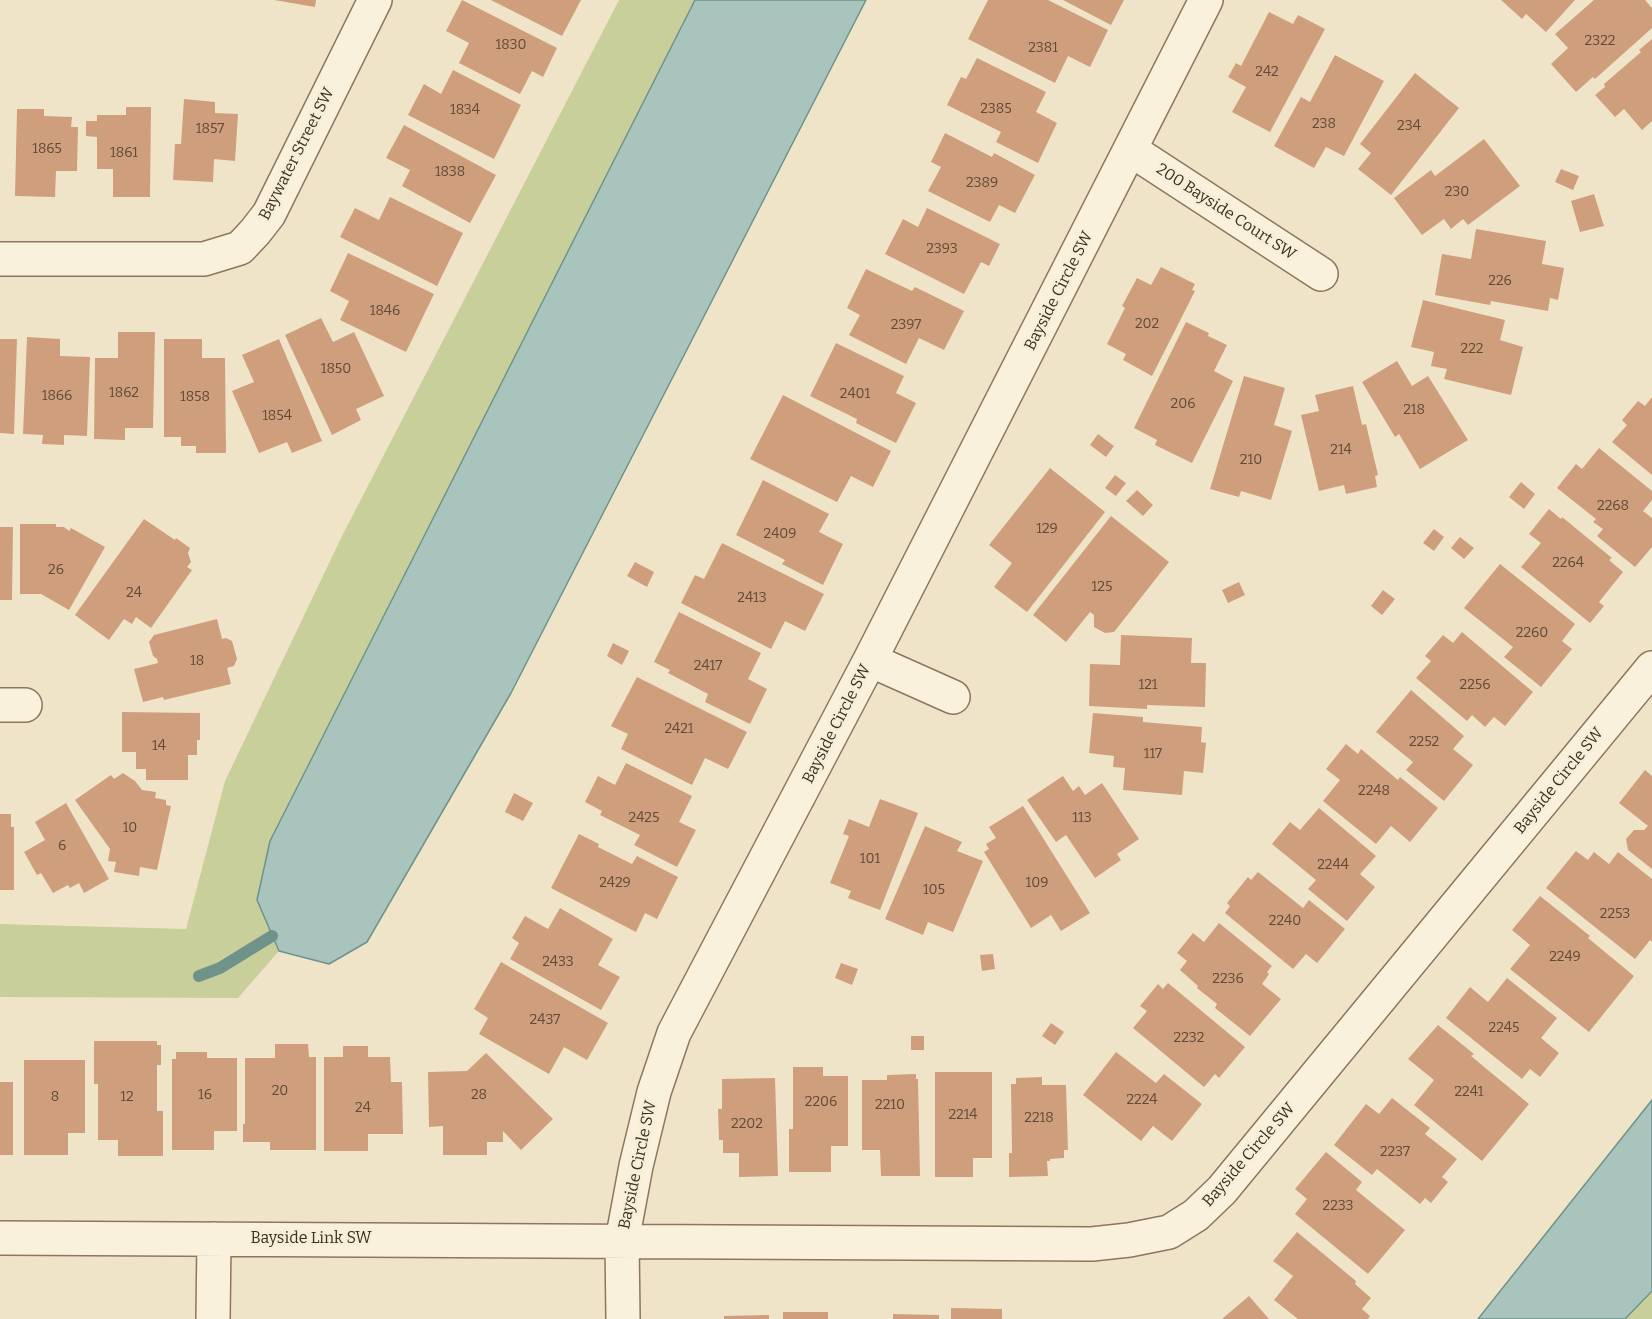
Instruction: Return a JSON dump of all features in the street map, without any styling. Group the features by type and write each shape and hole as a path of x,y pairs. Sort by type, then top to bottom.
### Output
{"street":[{"name":"Baywater Street SW","path":"0,259 204,259 240,248 269,214 375,0"},
{"name":"Bayside Circle SW","path":"1206,0 870,660 674,1033 654,1092 636,1166 622,1241 1092,1244 1168,1233 1197,1215 1222,1190 1652,668"},
{"name":"200 Bayside Court SW","path":"1131,150 1321,274"},
{"path":"870,660 953,697"},
{"name":"Bayside Link SW","path":"0,1238 622,1241"},
{"path":"213,1319 214,1239"},
{"path":"622,1241 622,1319"}],"green space":[{"path":"619,0 695,0 270,841 257,900 279,951 238,998 0,997 0,924 186,929 225,781 342,536"},
{"path":"1652,1291 1652,1319 1625,1319"}],"water":[{"path":"695,0 866,0 511,693 367,942 329,964 279,951 257,900 270,841"},
{"path":"1652,1100 1652,1291 1625,1319 1478,1319"}],"building":[{"path":"274,0 316,0 315,7"},
{"path":"462,0 557,48 543,77 532,71 520,94 459,63 469,43 446,31"},
{"path":"491,0 581,0 562,36"},
{"path":"988,0 1048,0 1108,30 1090,67 1068,56 1055,83 968,39"},
{"path":"1063,0 1124,0 1111,25"},
{"path":"1501,0 1575,0 1546,32 1526,14 1522,19"},
{"path":"1594,0 1645,0 1652,8 1652,28 1595,79 1593,77 1576,92 1551,64 1568,48 1555,34"},
{"path":"1269,12 1293,24 1298,15 1325,29 1270,132 1232,112 1246,87 1228,77 1236,63 1241,66"},
{"path":"1652,39 1652,121 1642,130 1624,109 1615,117 1595,95"},
{"path":"1335,55 1384,81 1344,156 1326,147 1314,168 1274,146 1301,97 1310,102"},
{"path":"977,58 1046,92 1036,112 1057,123 1038,163 996,142 1001,132 947,105 961,77 966,79"},
{"path":"453,70 521,105 494,159 408,115 424,84 441,94"},
{"path":"1415,73 1459,108 1391,195 1358,169 1371,153 1360,144"},
{"path":"184,99 215,102 215,113 238,114 235,161 214,159 213,182 173,180 175,144 181,144"},
{"path":"126,107 151,107 150,197 113,197 113,169 97,169 97,137 86,136 86,121 97,121 97,115 126,115"},
{"path":"17,109 44,109 44,116 72,117 71,127 78,127 77,171 56,171 55,197 15,196"},
{"path":"404,125 496,175 470,223 402,186 410,170 386,158"},
{"path":"945,133 992,157 994,153 1035,175 1015,213 999,205 990,222 928,191 941,167 931,162"},
{"path":"1484,139 1520,186 1468,225 1463,219 1451,229 1444,219 1422,235 1394,198 1431,170 1435,176"},
{"path":"1561,169 1579,176 1573,190 1555,182"},
{"path":"1594,194 1604,226 1580,232 1571,201"},
{"path":"390,197 463,233 437,286 340,237 355,208 379,220"},
{"path":"927,208 1000,244 989,266 981,262 964,294 885,254 903,219 918,227"},
{"path":"1476,229 1546,241 1542,264 1564,268 1558,300 1550,298 1548,311 1491,301 1490,305 1435,295 1442,254 1471,259"},
{"path":"348,253 434,294 406,352 340,320 349,301 330,291"},
{"path":"1161,267 1195,284 1192,290 1195,291 1152,376 1123,360 1126,354 1107,344 1125,308 1122,306 1137,278 1151,285"},
{"path":"866,269 912,291 915,287 964,311 944,350 919,338 906,364 849,335 860,315 847,308"},
{"path":"1423,300 1505,320 1500,340 1523,347 1511,395 1444,379 1447,369 1431,366 1434,352 1411,347"},
{"path":"321,318 333,342 354,332 384,396 356,409 361,420 332,435 285,335"},
{"path":"1186,322 1227,345 1214,371 1233,381 1192,463 1155,445 1157,440 1134,428"},
{"path":"118,332 155,332 153,428 125,428 125,440 94,439 95,358 118,358"},
{"path":"27,337 60,339 60,356 90,357 87,436 64,435 64,445 42,444 43,435 23,434"},
{"path":"0,339 17,339 14,434 0,433"},
{"path":"164,339 202,339 202,358 225,358 226,453 196,453 196,446 181,446 181,437 164,437"},
{"path":"279,339 322,441 292,453 287,442 259,453 232,391 254,382 242,355"},
{"path":"836,343 904,376 896,393 916,403 896,443 856,423 857,419 810,396"},
{"path":"1397,361 1412,386 1428,376 1468,440 1420,469 1399,434 1395,437 1362,382"},
{"path":"1244,376 1285,388 1274,425 1292,431 1271,500 1241,491 1239,497 1210,489"},
{"path":"1353,386 1362,425 1366,424 1378,475 1375,476 1377,487 1346,494 1344,485 1319,491 1301,415 1319,411 1315,395"},
{"path":"783,395 891,451 873,487 851,476 837,502 750,459"},
{"path":"1652,397 1652,475 1612,442 1627,425 1622,420 1638,401 1645,406"},
{"path":"1098,434 1114,446 1106,457 1090,445"},
{"path":"1599,448 1652,491 1652,500 1643,511 1652,518 1652,547 1635,567 1597,536 1603,529 1593,522 1596,519 1557,488 1576,464 1582,469"},
{"path":"1050,468 1105,512 1027,612 994,587 1012,563 989,545"},
{"path":"1115,475 1126,483 1116,496 1105,488"},
{"path":"763,480 829,514 819,532 843,544 823,585 782,564 785,560 736,535"},
{"path":"1521,482 1535,494 1524,509 1509,497"},
{"path":"1137,490 1153,505 1143,516 1126,501"},
{"path":"1549,509 1612,558 1609,560 1623,572 1599,602 1604,606 1590,623 1521,567 1541,543 1529,534"},
{"path":"1111,516 1169,562 1114,632 1105,633 1094,627 1094,615 1090,612 1066,642 1033,615"},
{"path":"144,519 190,548 188,553 191,562 187,567 192,570 151,628 136,617 132,624 124,619 109,640 75,615"},
{"path":"20,524 56,524 56,527 64,527 69,531 71,528 105,547 69,610 41,594 20,594"},
{"path":"0,527 13,527 12,600 0,600"},
{"path":"1434,529 1444,537 1434,551 1423,543"},
{"path":"1460,537 1474,548 1464,559 1451,548"},
{"path":"722,543 824,594 805,631 785,621 771,649 681,603 695,575 704,579"},
{"path":"635,562 654,572 647,587 627,576"},
{"path":"1500,564 1575,624 1562,641 1572,649 1541,687 1504,657 1513,647 1464,608"},
{"path":"1239,582 1245,595 1228,603 1222,590"},
{"path":"1383,590 1395,599 1382,615 1371,606"},
{"path":"679,612 761,653 748,679 767,689 750,724 705,702 708,694 668,673 670,670 654,662"},
{"path":"217,619 222,639 232,641 237,659 234,666 227,668 231,684 164,700 163,697 143,702 134,669 158,663 153,656 149,642 154,635"},
{"path":"1462,632 1533,692 1505,726 1494,717 1485,727 1472,715 1467,721 1416,678 1431,661 1425,656 1443,635 1453,643"},
{"path":"1121,635 1192,638 1191,663 1206,663 1205,707 1147,705 1147,709 1089,706 1090,664 1120,665"},
{"path":"613,643 629,651 622,665 607,656"},
{"path":"637,677 747,732 728,769 705,758 692,785 621,749 628,734 611,726"},
{"path":"1411,690 1464,736 1453,749 1473,765 1444,801 1406,770 1413,762 1376,732"},
{"path":"122,712 200,713 200,740 197,740 197,755 188,755 188,780 146,780 146,769 136,769 136,752 122,752"},
{"path":"1093,713 1143,717 1143,722 1202,727 1201,742 1206,743 1203,773 1184,771 1182,795 1123,790 1125,768 1113,767 1114,756 1089,753"},
{"path":"1346,744 1358,754 1361,749 1398,780 1400,777 1438,808 1410,842 1391,826 1376,844 1323,801 1340,780 1326,769"},
{"path":"626,763 692,796 679,822 696,830 677,867 634,845 640,835 600,815 602,811 585,802 598,776 615,785"},
{"path":"1645,770 1652,776 1652,869 1628,850 1626,839 1634,830 1644,830 1648,826 1619,803"},
{"path":"123,773 135,781 142,790 156,792 155,798 166,800 166,805 171,806 157,870 140,867 139,876 114,872 116,862 108,861 110,849 75,800 111,775 114,779"},
{"path":"1063,776 1073,791 1079,786 1085,795 1102,783 1139,839 1117,854 1121,860 1095,878 1066,835 1056,842 1027,800"},
{"path":"514,793 533,803 523,821 505,812"},
{"path":"880,799 918,813 880,910 848,898 851,891 830,883 849,836 843,834 849,819 869,827"},
{"path":"66,803 109,879 84,893 79,883 70,888 68,885 53,893 41,873 37,875 24,852 45,840 35,822"},
{"path":"1023,806 1090,913 1061,931 1051,915 1031,928 984,852 989,849 986,844 996,838 989,827"},
{"path":"1319,808 1376,856 1360,874 1375,887 1347,921 1308,889 1316,880 1272,844 1290,822 1300,830"},
{"path":"0,814 11,814 11,827 14,827 14,890 0,890"},
{"path":"925,826 962,842 957,851 983,861 953,932 928,922 923,935 885,919"},
{"path":"579,834 599,844 598,847 632,864 637,856 678,877 657,919 645,913 636,932 551,888"},
{"path":"1576,851 1588,860 1594,852 1609,864 1618,852 1652,879 1652,942 1650,940 1635,959 1546,888"},
{"path":"1258,872 1303,908 1309,900 1345,929 1317,963 1306,954 1293,969 1225,913 1230,906 1227,903 1248,877 1251,880"},
{"path":"1540,896 1590,936 1588,938 1634,976 1589,1032 1510,969 1530,945 1512,930"},
{"path":"560,908 613,939 598,965 620,977 601,1010 510,959 519,943 512,938 525,916 548,929"},
{"path":"1219,923 1272,966 1262,984 1281,999 1250,1036 1215,1008 1217,1004 1180,970 1187,961 1177,953 1193,933 1204,942"},
{"path":"993,954 995,969 982,971 980,955"},
{"path":"501,962 608,1023 587,1060 564,1047 549,1074 479,1034 488,1018 474,1009"},
{"path":"841,963 858,969 852,985 835,978"},
{"path":"1507,978 1557,1018 1541,1038 1559,1053 1540,1077 1530,1069 1522,1079 1446,1018 1470,987 1488,1002"},
{"path":"1168,983 1245,1047 1219,1078 1215,1074 1204,1087 1133,1028 1147,1011 1140,1006 1158,984 1163,989"},
{"path":"1051,1023 1064,1032 1055,1045 1042,1036"},
{"path":"1438,1025 1529,1104 1482,1161 1414,1105 1434,1080 1408,1059"},
{"path":"911,1036 924,1036 924,1050 911,1050"},
{"path":"94,1041 157,1041 157,1045 161,1045 161,1065 157,1065 157,1111 163,1111 163,1156 118,1156 118,1140 98,1140 98,1084 94,1084"},
{"path":"275,1044 308,1044 309,1057 316,1057 316,1150 270,1150 270,1142 243,1142 245,1058 275,1058"},
{"path":"343,1046 368,1046 368,1057 390,1057 391,1082 402,1082 403,1134 368,1134 368,1151 324,1151 324,1057 343,1057"},
{"path":"176,1052 207,1052 207,1058 237,1058 237,1131 214,1131 214,1150 172,1150 172,1059 176,1059"},
{"path":"1116,1052 1156,1083 1164,1074 1202,1104 1172,1141 1153,1126 1141,1141 1083,1095"},
{"path":"486,1053 553,1119 521,1150 503,1131 503,1142 487,1142 487,1155 443,1155 443,1126 429,1127 428,1072 467,1071"},
{"path":"24,1060 85,1060 85,1133 68,1133 68,1155 24,1155"},
{"path":"793,1067 823,1067 823,1076 848,1076 848,1146 831,1146 831,1172 789,1172 789,1129 793,1129"},
{"path":"935,1072 992,1072 992,1158 973,1158 973,1177 935,1177"},
{"path":"916,1074 916,1079 918,1079 920,1176 881,1176 880,1150 862,1150 862,1080 887,1080 887,1075"},
{"path":"1042,1077 1042,1085 1066,1085 1068,1150 1064,1150 1064,1158 1047,1161 1048,1176 1009,1177 1009,1153 1012,1153 1011,1084 1016,1084 1016,1078"},
{"path":"775,1078 778,1176 739,1177 739,1153 723,1153 723,1140 719,1140 718,1109 722,1109 722,1079"},
{"path":"0,1082 13,1082 13,1155 0,1155"},
{"path":"1392,1098 1430,1128 1425,1134 1457,1159 1442,1177 1448,1182 1431,1203 1425,1198 1420,1204 1377,1169 1372,1175 1334,1145 1366,1104 1379,1114"},
{"path":"1326,1152 1362,1182 1356,1190 1405,1230 1368,1274 1295,1214 1307,1199 1295,1189"},
{"path":"1297,1232 1356,1281 1355,1284 1371,1298 1362,1309 1370,1316 1368,1319 1298,1319 1274,1300 1293,1276 1273,1261"},
{"path":"1249,1296 1269,1319 1222,1319"},
{"path":"951,1308 1002,1309 1002,1319 951,1319"},
{"path":"783,1312 828,1312 828,1319 783,1319"},
{"path":"893,1314 939,1315 939,1319 893,1319"},
{"path":"769,1315 769,1319 724,1319 724,1316"}],"waterway":[{"path":"199,976 220,968 272,936"}]}
